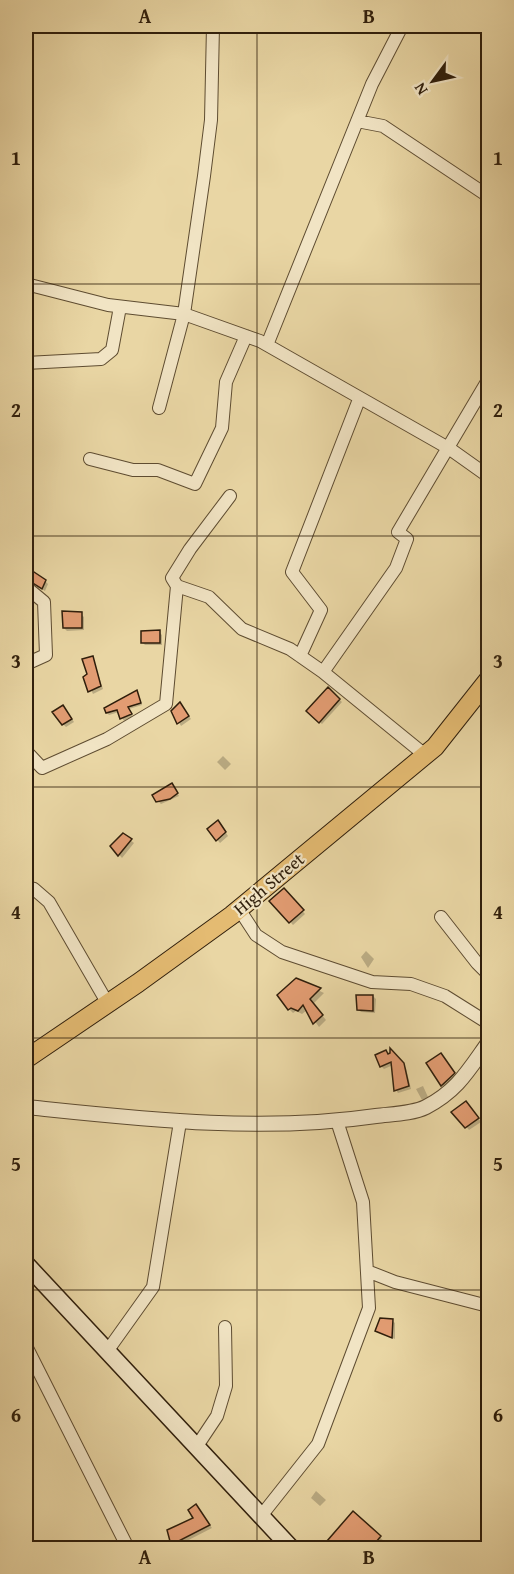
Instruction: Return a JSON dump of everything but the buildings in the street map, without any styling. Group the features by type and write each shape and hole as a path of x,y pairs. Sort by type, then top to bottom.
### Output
{"main road":[{"name":"High Street","path":"26,1059 108,1004 239,909 435,747 489,680"},
{"path":"26,1264 291,1548"}],"street":[{"path":"159,408 184,314 211,120 213,26"},
{"path":"267,345 372,84 402,26"},
{"path":"357,121 383,126 489,196"},
{"path":"26,284 120,307 184,314 246,336 267,345 450,449 489,476"},
{"path":"26,363 101,359 112,350 120,307"},
{"path":"90,459 133,470 158,470 195,483 222,428 226,382 246,336"},
{"path":"323,672 396,568 407,539 398,532 450,449 489,380"},
{"path":"300,656 321,610 292,572 358,402"},
{"path":"26,751 42,768 107,739 166,704 177,586 172,578 230,496"},
{"path":"177,586 209,597 242,629 300,656 425,755"},
{"path":"26,587 44,602 46,655 26,664"},
{"path":"26,894 34,889 50,902 108,1004"},
{"path":"239,909 256,935 282,952 372,982 411,984 445,996 489,1023"},
{"path":"441,917 477,963 489,974"},
{"path":"26,1107 180,1122 298,1124 337,1121 423,1109 452,1093 489,1043"},
{"path":"261,1516 318,1444 369,1308 363,1202 337,1121"},
{"path":"108,1350 153,1287 180,1122"},
{"path":"366,1271 395,1282 489,1306"},
{"path":"197,1446 217,1416 226,1386 225,1327"},
{"path":"26,1346 128,1548"}]}
